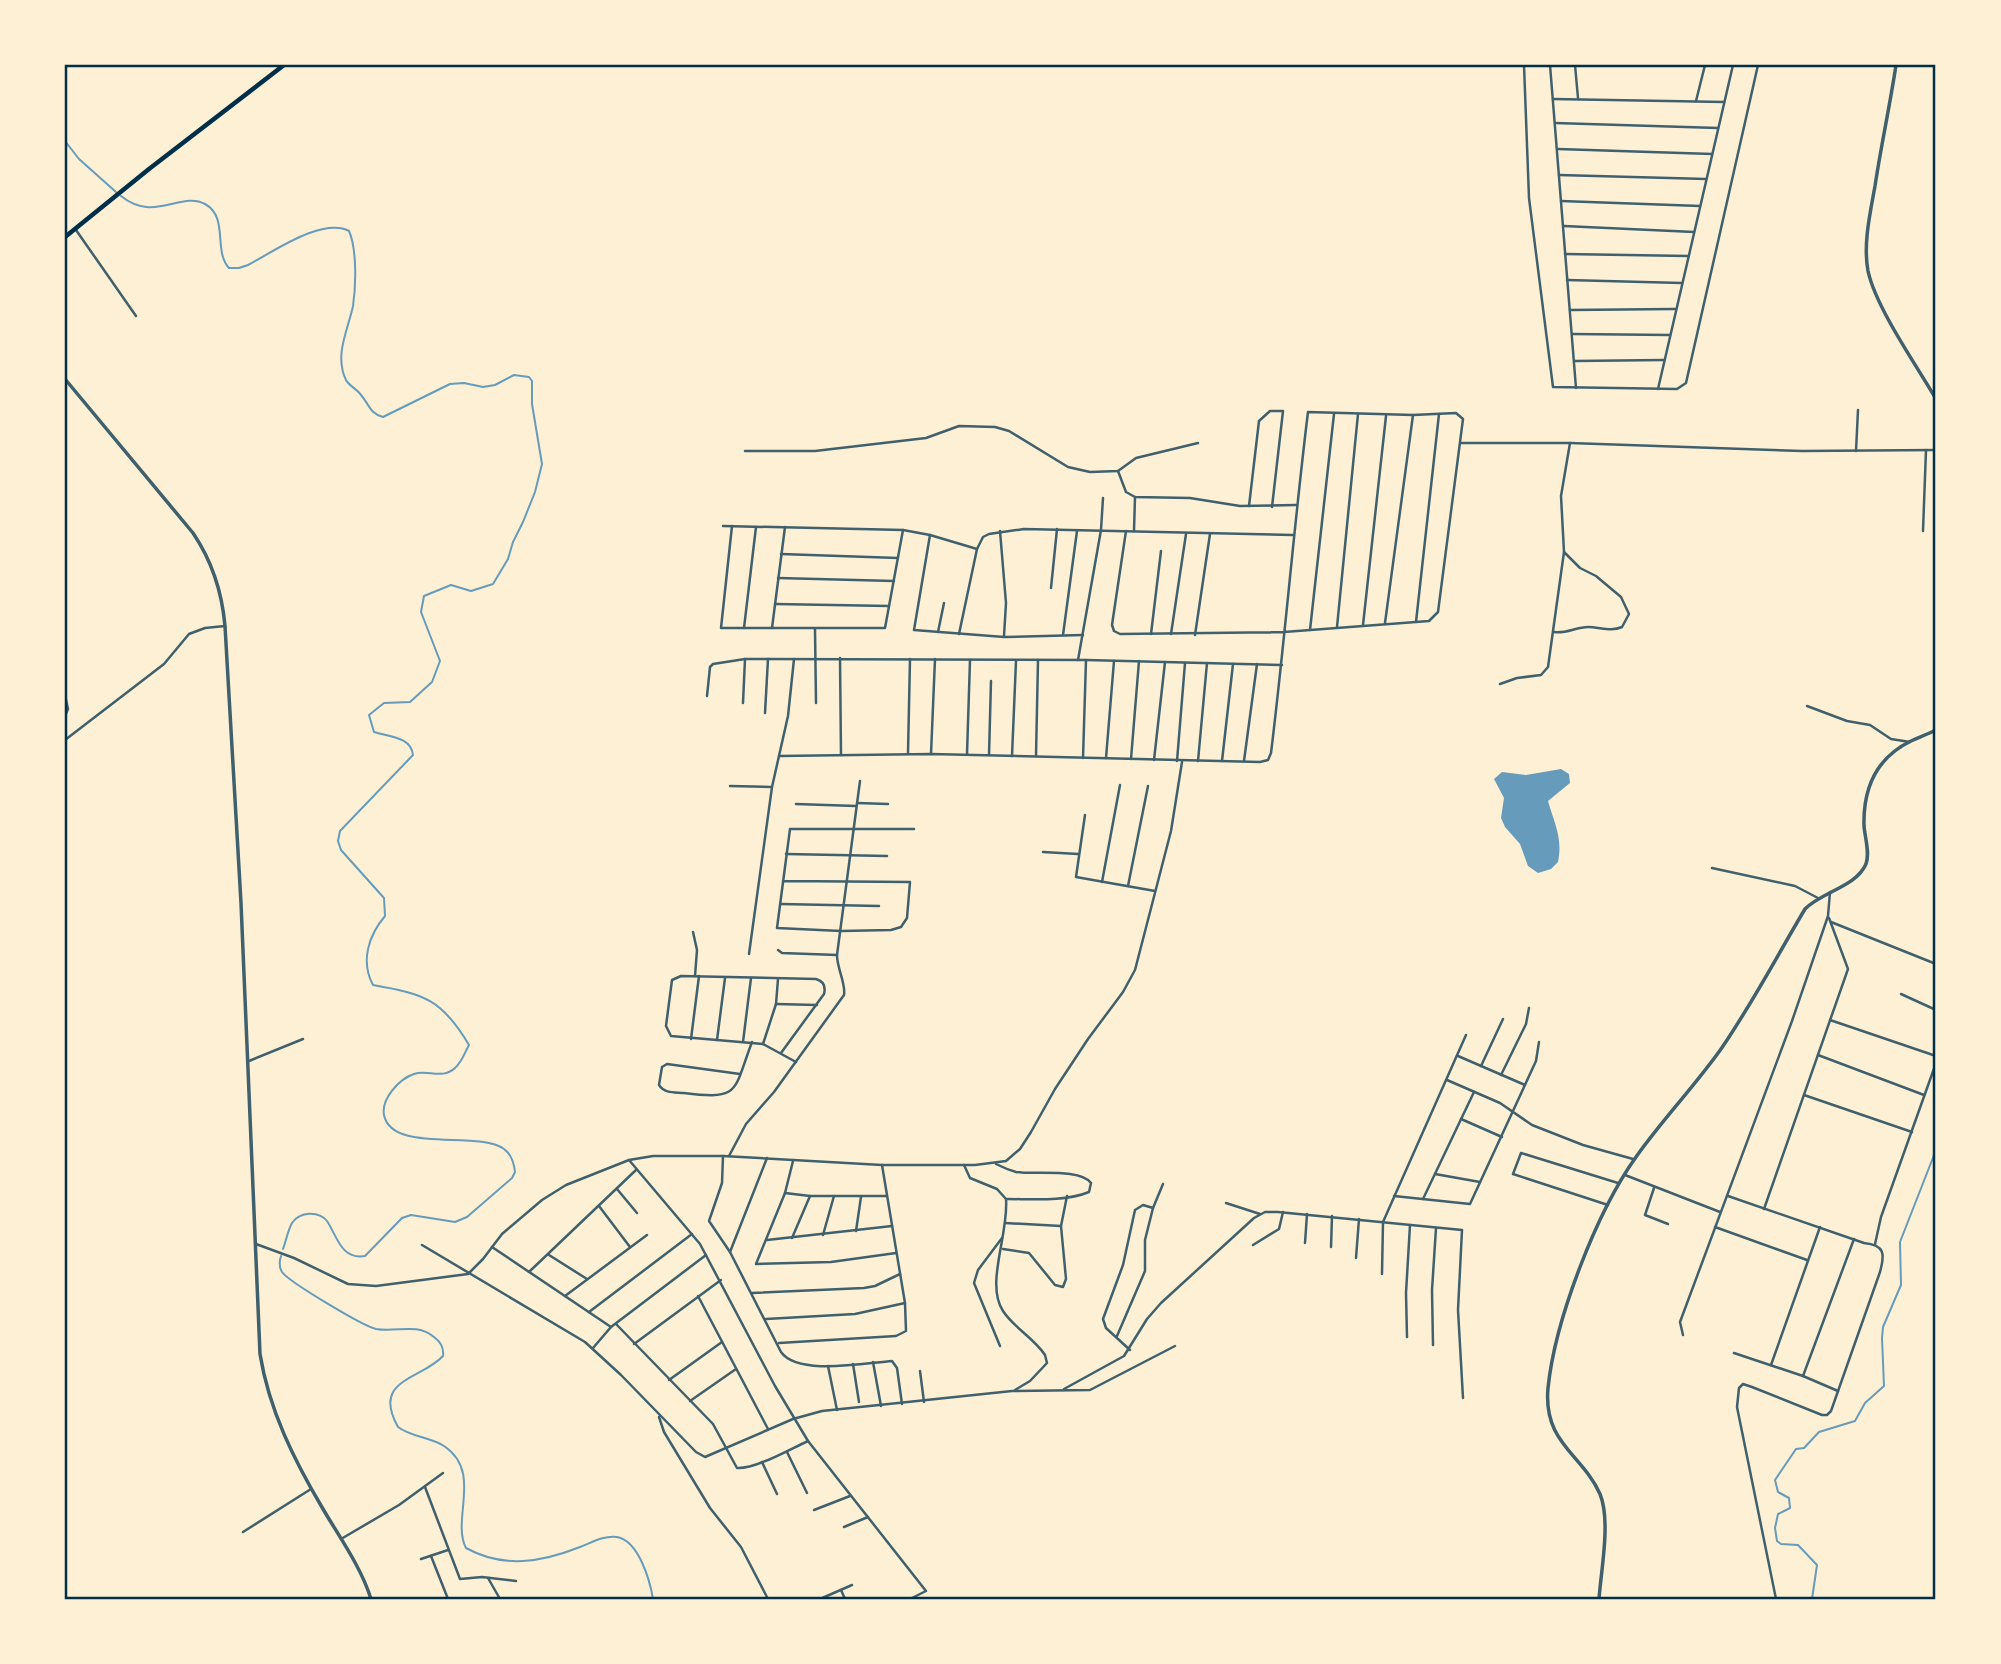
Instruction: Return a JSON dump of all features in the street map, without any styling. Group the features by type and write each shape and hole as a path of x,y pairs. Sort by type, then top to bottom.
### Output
{"highway":[{"path":"65,237 284,65"}],"street":[{"path":"1524,65 1529,198 1553,387 1677,389 1686,383 1757,65"},
{"path":"1550,65 1576,388"},
{"path":"1575,65 1578,98"},
{"path":"1696,101 1705,65"},
{"path":"1658,388 1732,65"},
{"path":"1896,65 1867,239 1868,272 1891,323 1936,399"},
{"path":"1553,99 1724,102"},
{"path":"1555,122 1718,128"},
{"path":"1557,149 1712,154"},
{"path":"1559,176 1706,179"},
{"path":"1561,201 1700,206"},
{"path":"1563,226 1694,232"},
{"path":"75,229 136,316"},
{"path":"1565,254 1688,256"},
{"path":"1567,280 1682,283"},
{"path":"1570,310 1676,309"},
{"path":"1572,334 1670,335"},
{"path":"1575,361 1664,360"},
{"path":"65,379 177,513 201,546 219,592 225,626 249,1061 260,1354 279,1423 311,1489 361,1574 371,1599"},
{"path":"1856,451 1858,410"},
{"path":"1249,506 1259,421 1270,411 1283,411 1272,506"},
{"path":"779,756 967,754 1264,761 1270,757 1282,665 1284,632 1296,505 1308,412 1386,415 1456,413 1462,416 1461,443 1438,612 1433,619 1284,632 1120,634 1112,628 1126,531"},
{"path":"1310,630 1334,412"},
{"path":"1337,627 1359,414"},
{"path":"1416,622 1439,414"},
{"path":"1363,625 1386,415"},
{"path":"1385,624 1413,415"},
{"path":"745,451 815,451 926,438 959,426 995,427 1009,431 1075,470 1118,471 1136,458 1198,443"},
{"path":"1461,443 1570,443 1856,451 1936,450"},
{"path":"1500,684 1545,672 1554,632 1564,552 1561,496 1570,443"},
{"path":"1923,531 1926,450"},
{"path":"1118,471 1123,488 1128,495 1135,497 1190,498 1249,506 1296,505"},
{"path":"1134,531 1135,497"},
{"path":"1079,660 1101,530 1103,498"},
{"path":"723,526 903,530 977,549"},
{"path":"732,526 720,628 885,628 903,530"},
{"path":"744,628 756,527"},
{"path":"772,628 785,527"},
{"path":"1051,588 1057,529"},
{"path":"959,635 977,549 983,537 1000,531 1077,529 1293,535"},
{"path":"1063,635 1077,529"},
{"path":"1000,531 1006,603 1004,637"},
{"path":"1171,635 1186,533"},
{"path":"1195,635 1210,533"},
{"path":"930,535 914,630 1004,637 1083,635"},
{"path":"1151,634 1161,551"},
{"path":"1554,632 1564,633 1585,627 1615,630 1622,627 1629,614 1621,597 1596,576 1580,568 1564,552"},
{"path":"781,554 898,558"},
{"path":"778,578 894,580"},
{"path":"939,632 944,603"},
{"path":"775,604 889,606"},
{"path":"65,740 164,664 189,634 205,628 225,626"},
{"path":"815,628 816,703"},
{"path":"707,696 713,664 745,659 1139,660 1282,665"},
{"path":"743,703 745,659"},
{"path":"765,713 768,659"},
{"path":"749,954 772,787 788,716 794,659"},
{"path":"840,659 841,755"},
{"path":"908,754 910,659"},
{"path":"931,754 935,659"},
{"path":"967,754 970,659"},
{"path":"1012,755 1016,660"},
{"path":"1036,757 1038,660"},
{"path":"1083,758 1086,660"},
{"path":"1131,759 1139,660"},
{"path":"1106,758 1114,661"},
{"path":"1154,760 1165,661"},
{"path":"256,1244 294,1258 354,1286 376,1286 468,1274 515,1222 554,1192 629,1160 653,1156 729,1156 882,1165 996,1164 1006,1161 1020,1149 1088,1039 1129,982 1138,959 1171,831 1179,761 1185,662"},
{"path":"1198,761 1208,662"},
{"path":"1222,761 1233,663"},
{"path":"1244,761 1257,664"},
{"path":"989,755 991,681"},
{"path":"65,695 68,709 65,716"},
{"path":"1807,706 1870,725 1891,739 1910,742"},
{"path":"1599,1599 1605,1517 1603,1506 1593,1483 1564,1448 1554,1428 1548,1405 1548,1388 1570,1297 1608,1205 1624,1175 1718,1053 1758,992 1805,909 1865,867 1867,851 1864,809 1868,788 1886,760 1910,742 1936,732"},
{"path":"729,1156 746,1124 774,1092 844,995 837,955 860,781"},
{"path":"1102,882 1120,785"},
{"path":"730,786 772,787"},
{"path":"1128,886 1148,786"},
{"path":"796,804 888,804"},
{"path":"1085,815 1076,877 1155,891"},
{"path":"783,881 910,882 907,918 901,927 891,930 841,931 777,928 786,854 790,829 914,829"},
{"path":"1043,852 1078,854"},
{"path":"786,854 887,856"},
{"path":"1712,868 1796,886 1818,898"},
{"path":"1683,1335 1680,1322 1828,916 1830,892"},
{"path":"780,904 879,906"},
{"path":"1764,1209 1847,969 1847,962 1828,916"},
{"path":"1830,922 1936,964"},
{"path":"691,1039 697,976 697,950 693,932"},
{"path":"778,950 782,953 837,955"},
{"path":"781,1053 817,1005 825,990 822,982 816,979 697,976 677,976 672,980 666,1026 671,1037 763,1044 796,1062"},
{"path":"717,1040 725,977"},
{"path":"743,1042 751,978"},
{"path":"763,1044 776,1004 778,978"},
{"path":"1900,994 1936,1010"},
{"path":"776,1004 817,1005"},
{"path":"1501,1075 1526,1024 1529,1008"},
{"path":"1481,1066 1503,1019"},
{"path":"1830,1019 1936,1056"},
{"path":"1382,1274 1383,1222 1466,1035"},
{"path":"249,1061 303,1039"},
{"path":"740,1074 670,1064 662,1068 659,1082 660,1087 666,1091 719,1096 733,1089 740,1074 752,1042"},
{"path":"1394,1196 1470,1204 1536,1061 1539,1042"},
{"path":"1818,1055 1924,1095"},
{"path":"1458,1056 1525,1085"},
{"path":"1875,1244 1881,1217 1936,1063"},
{"path":"1447,1080 1513,1111 1532,1125 1568,1140 1634,1160"},
{"path":"1423,1199 1474,1092"},
{"path":"1804,1095 1912,1132"},
{"path":"1461,1119 1502,1136"},
{"path":"1608,1205 1513,1174 1521,1153 1619,1184"},
{"path":"723,1156 722,1183 709,1221 730,1252 787,1360 828,1366 892,1361 896,1364 902,1404"},
{"path":"730,1252 767,1158"},
{"path":"629,1160 707,1254 793,1419 808,1441 926,1591 910,1599"},
{"path":"793,1161 785,1193 756,1264 831,1262 896,1253"},
{"path":"996,1164 1020,1172 1069,1174 1090,1180 1091,1183 1089,1192 1067,1196 1006,1199"},
{"path":"777,1343 901,1335 906,1331 905,1303 882,1165"},
{"path":"964,1165 971,1178 997,1189 1006,1199 1004,1235 995,1286 997,1299 1010,1319 1040,1346 1045,1354 1046,1363 1035,1376 1012,1391"},
{"path":"529,1272 636,1169"},
{"path":"1435,1174 1480,1182"},
{"path":"1624,1175 1720,1212"},
{"path":"1117,1337 1145,1271 1147,1264 1144,1245 1153,1208 1163,1184"},
{"path":"1654,1187 1645,1215 1668,1224"},
{"path":"617,1189 637,1213"},
{"path":"785,1193 810,1196 886,1196"},
{"path":"792,1238 810,1196"},
{"path":"823,1235 834,1196"},
{"path":"1002,1249 1029,1253 1055,1284 1063,1287 1066,1279 1060,1226 1067,1196"},
{"path":"1728,1196 1875,1244 1882,1250 1883,1263 1831,1411 1822,1415 1743,1384 1738,1388 1737,1407 1776,1599"},
{"path":"856,1231 861,1197"},
{"path":"1226,1203 1260,1214 1283,1212 1462,1230 1458,1310 1463,1398"},
{"path":"1130,1350 1106,1328 1103,1319 1123,1265 1135,1210 1143,1205 1153,1208"},
{"path":"599,1206 629,1247"},
{"path":"1253,1245 1279,1229 1283,1212"},
{"path":"1061,1390 1117,1361 1130,1350 1147,1319 1176,1288 1260,1214"},
{"path":"1305,1243 1307,1214"},
{"path":"1331,1247 1332,1216"},
{"path":"1356,1258 1359,1219"},
{"path":"1005,1223 1060,1226"},
{"path":"766,1240 892,1226"},
{"path":"1407,1337 1406,1293 1410,1226"},
{"path":"1715,1227 1808,1261"},
{"path":"1771,1365 1819,1227"},
{"path":"1433,1345 1432,1290 1436,1228"},
{"path":"589,1312 692,1234"},
{"path":"565,1296 647,1235"},
{"path":"1000,1346 974,1283 978,1270 1004,1235"},
{"path":"1803,1376 1854,1239"},
{"path":"422,1245 593,1348 702,1456 810,1414 1012,1391 1094,1389 1175,1346"},
{"path":"492,1247 611,1327"},
{"path":"548,1254 587,1279"},
{"path":"593,1348 611,1327 707,1254"},
{"path":"751,1293 864,1288 900,1275"},
{"path":"634,1344 720,1280"},
{"path":"698,1296 768,1429"},
{"path":"765,1319 855,1314 905,1303"},
{"path":"615,1324 713,1424 737,1468 762,1461 808,1441"},
{"path":"669,1380 722,1342"},
{"path":"1734,1353 1838,1391"},
{"path":"873,1362 881,1406"},
{"path":"853,1364 859,1402"},
{"path":"828,1366 837,1410"},
{"path":"690,1401 736,1369"},
{"path":"920,1371 924,1402"},
{"path":"659,1414 664,1432 715,1515 741,1547 768,1599"},
{"path":"786,1451 807,1493"},
{"path":"762,1461 777,1494"},
{"path":"341,1539 443,1473"},
{"path":"425,1487 460,1579 516,1581"},
{"path":"243,1532 311,1489"},
{"path":"814,1510 851,1496"},
{"path":"844,1527 868,1517"},
{"path":"421,1559 448,1550"},
{"path":"431,1556 448,1599"},
{"path":"488,1578 500,1599"},
{"path":"820,1599 852,1585"},
{"path":"841,1590 845,1599"}],"water":[{"path":"1561,769 1569,774 1570,783 1548,801 1559,838 1558,862 1551,869 1538,873 1528,866 1520,844 1505,827 1501,818 1504,798 1494,779 1502,772 1526,775"}],"waterway":[{"path":"65,141 79,159 116,192"},
{"path":"121,196 133,204 145,207 186,201 205,204 217,217 222,253 229,268 248,265 312,232 338,228 349,231 355,257 355,288 341,361 347,382 379,416 383,417 450,384 464,383 483,387 495,385 514,375 529,377 532,381 532,404 542,464 535,492 508,559 493,584 471,591 451,585 424,596 421,612 440,661 432,682 410,702 384,703 369,715 374,732 404,741 413,755 340,831 338,841 341,850 384,898 385,916 368,949 367,967 373,985 406,992 430,1001 450,1017 469,1045 460,1063 450,1071 440,1074 419,1073 403,1080 392,1090 384,1109 390,1127 402,1134 419,1138 492,1144 509,1153 515,1172 512,1178 467,1217 455,1222 411,1215 402,1218 365,1256 345,1251 327,1221 315,1214 304,1214 295,1219 283,1249"},
{"path":"1812,1599 1817,1565 1798,1545 1781,1544 1777,1541 1775,1528 1778,1514 1790,1508 1789,1498 1778,1492 1775,1480 1796,1449 1804,1448 1819,1432 1855,1421 1865,1403 1884,1386 1883,1327 1901,1285 1900,1242 1936,1150"},
{"path":"281,1256 282,1272 311,1294 357,1320 376,1329 420,1330 440,1343 443,1356 402,1382 391,1399 391,1411 398,1427 439,1443 456,1457 464,1482 462,1536 466,1548 495,1559 523,1561 566,1552 602,1538 617,1537 625,1540 637,1554 646,1573 653,1599"}]}
